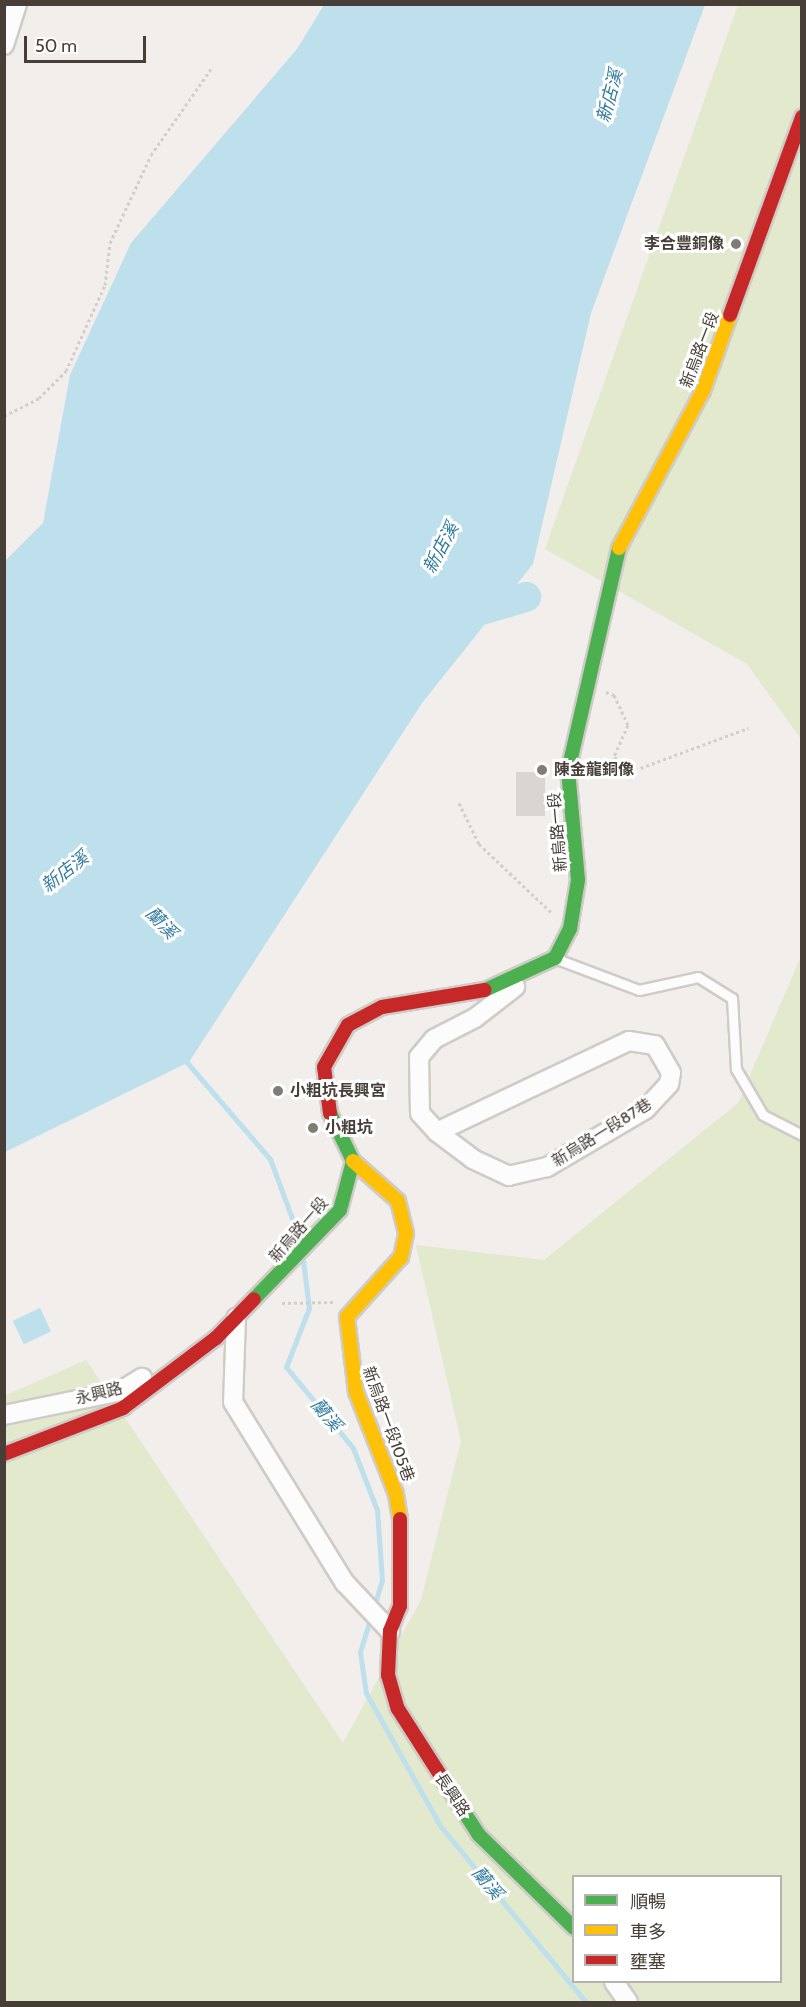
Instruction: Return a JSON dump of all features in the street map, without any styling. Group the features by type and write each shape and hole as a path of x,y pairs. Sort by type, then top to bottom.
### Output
{"main road":[{"name":"新烏路一段","path":"555,958 570,930 578,880 568,771 584,684 619,547 703,391 801,117"},
{"path":"353,1161 326,1104 324,1067 348,1025 382,1006 493,989 555,958"},
{"name":"新烏路一段","path":"4,1454 123,1408 216,1338 278,1279 340,1210 353,1161"},
{"name":"新烏路一段105巷","path":"353,1161 398,1201 406,1234 401,1257 358,1299 347,1317 349,1367 396,1494 402,1532 400,1606 386,1628"},
{"name":"長興路","path":"386,1628 388,1675 398,1709 421,1747 479,1835 572,1927"}],"street":[{"path":"6,34 17,4"},
{"name":"新烏路一段87巷","path":"436,1132 629,1041 655,1045 671,1072 662,1095 646,1109 547,1167 522,1175 497,1172 436,1132 420,1113 418,1099 417,1067 426,1044 507,996 527,974"},
{"path":"236,1318 233,1402 358,1596 386,1628"},
{"name":"永興路","path":"4,1415 122,1391 181,1348 216,1338"},
{"path":"615,1983 628,2002"}],"lane":[{"path":"555,958 639,990 698,977 732,998 736,1069 763,1115 801,1135"}],"path":[{"path":"4,416 39,398 66,371 105,285 110,243 151,155 213,66"},
{"path":"584,684 614,695 628,725 614,757 635,770 748,728"},
{"path":"459,803 479,844 570,930"},
{"path":"282,1303 345,1302"}],"green space":[{"path":"738,5 801,5 801,739 747,664 545,549"},
{"path":"801,956 801,2002 5,2002 4,1396 86,1360 343,1743 421,1600 461,1441 416,1245 544,1260 738,1103"}],"water":[{"name":"新店溪","path":"324,5 705,5 591,313 533,564 422,703 189,1062 5,1152 5,561 43,523 70,375 131,243 297,49"},
{"path":"40,1308 51,1332 24,1344 13,1321"}],"building":[{"path":"516,772 545,772 545,816 516,816"}],"waterway":[{"path":"461,616 526,597"},
{"name":"蘭溪","path":"184,1059 270,1159 299,1237"},
{"name":"蘭溪","path":"303,1261 309,1308 286,1367 353,1448 377,1510 382,1580 374,1607"},
{"name":"蘭溪","path":"371,1616 360,1652 366,1693 441,1827 586,2002"}],"traffic: fast":[{"path":"485,990 555,958 570,929 578,880 568,771 619,548"},
{"path":"254,1299 340,1210 353,1161 330,1113"},
{"path":"444,1781 479,1835 572,1926"}],"traffic: slow":[{"path":"619,548 703,391 730,315"},
{"path":"353,1161 398,1201 406,1234 401,1257 347,1317 356,1392 396,1494 400,1519"}],"traffic: jam":[{"path":"730,315 802,117"},
{"path":"330,1113 324,1067 348,1025 382,1007 485,990"},
{"path":"4,1454 123,1408 216,1338 254,1299"},
{"path":"400,1519 400,1606 390,1631 388,1675 398,1709 444,1781"}],"place":[{"name":"李合豐銅像","path":"736,244"},
{"name":"陳金龍銅像","path":"542,770"},
{"name":"小粗坑長興宮","path":"278,1091"},
{"name":"小粗坑","path":"313,1128"}]}
